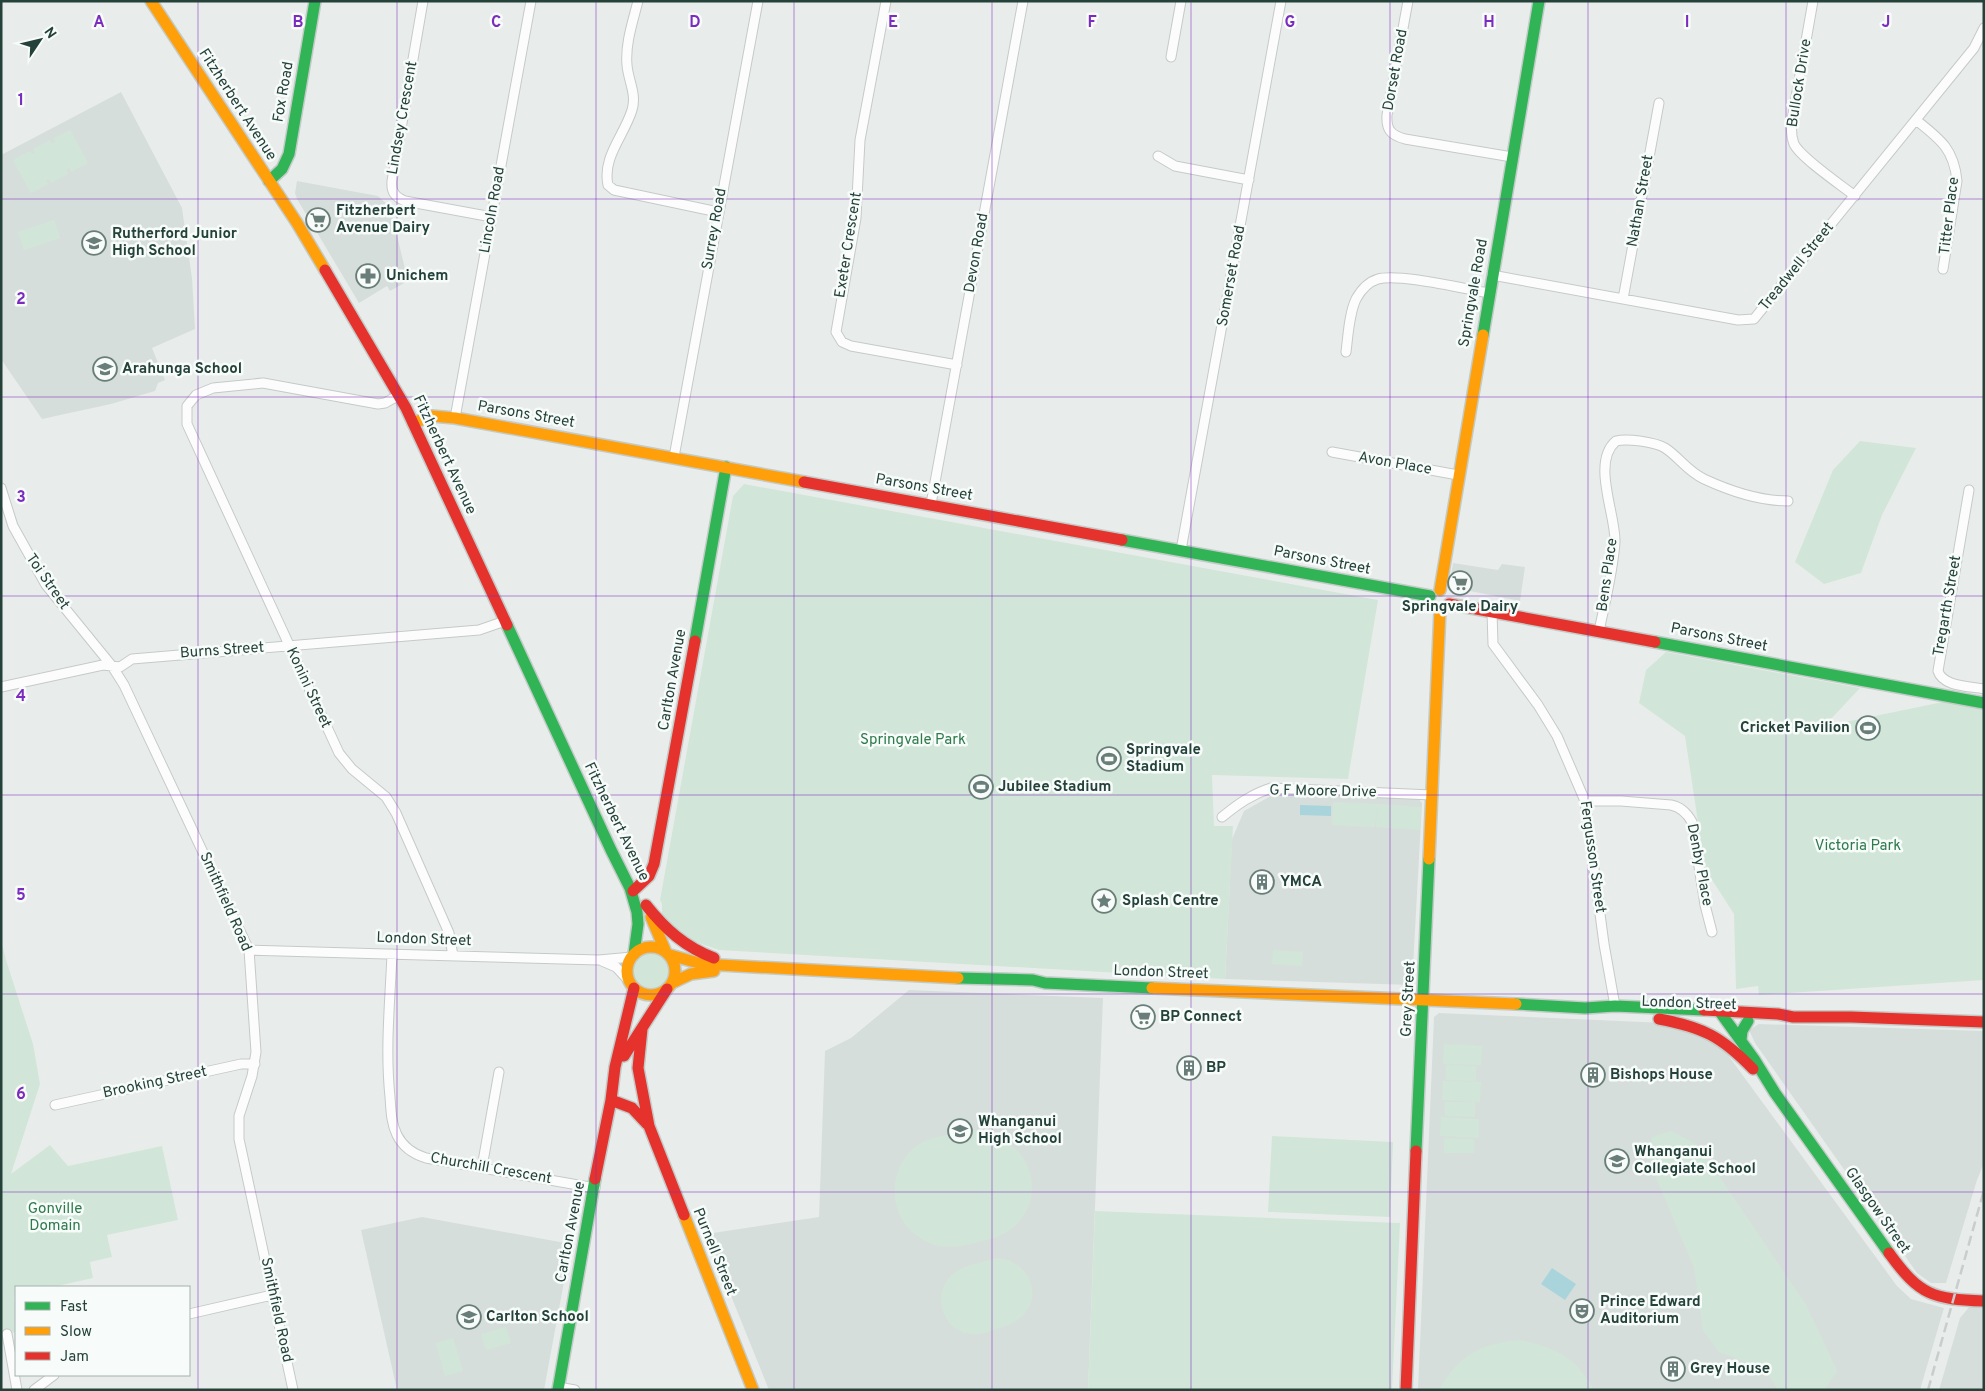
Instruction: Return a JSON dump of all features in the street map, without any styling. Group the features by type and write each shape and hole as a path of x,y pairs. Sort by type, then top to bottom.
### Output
{"main road":[{"name":"Fitzherbert Avenue","path":"151,1 297,223 399,395 611,850 633,890 640,923 633,956"},
{"name":"Fox Road","path":"269,181 282,169 289,154 315,1"},
{"name":"Springvale Road","path":"1435,593 1458,475 1539,1"},
{"name":"Parsons Street","path":"413,423 432,416 455,418 1181,550 1435,593"},
{"name":"Carlton Avenue","path":"633,890 651,875 654,864 726,467"},
{"path":"1435,593 1448,595 1444,607 1431,606 1435,593"},
{"name":"Parsons Street","path":"1444,607 1492,612 1599,630 1984,703"},
{"name":"Grey Street","path":"1406,1390 1432,795 1444,607"},
{"path":"633,890 675,938 706,956 736,965"},
{"path":"646,905 668,952 675,968 670,986 660,994 647,995 632,985 627,974 628,966 633,956 645,948 658,947 668,952"},
{"name":"London Street","path":"668,952 702,964 904,976 1024,980 1045,983 1424,999 1585,1008 1615,1006 1723,1016 1748,1021 1851,1017 1984,1022"},
{"name":"London Street","path":"670,986 690,974 736,965"},
{"name":"Carlton Avenue","path":"558,1388 587,1222 611,1100 615,1067 632,985"},
{"name":"Carlton Avenue","path":"614,1081 625,1053 670,986"},
{"name":"London Street","path":"1585,1008 1615,1016 1659,1019 1778,1014 1793,1018"},
{"name":"Glasgow Street","path":"1723,1016 1775,1093 1913,1284 1936,1297 1984,1301"},
{"name":"Glasgow Street","path":"1659,1019 1696,1026 1724,1040 1775,1093"},
{"path":"1740,1040 1742,1031 1748,1021"},
{"name":"Purnell Street","path":"643,1024 638,1068 649,1126 753,1390"},
{"name":"Purnell Street","path":"611,1100 628,1104 635,1108 649,1126"}],"street":[{"name":"Lindsey Crescent","path":"423,1 392,190 396,196 404,201 492,216"},
{"name":"Lincoln Road","path":"455,418 531,1"},
{"path":"638,1 627,48 627,65 634,94 632,109 607,166 608,185 614,190 718,212"},
{"name":"Surrey Road","path":"674,457 758,1"},
{"name":"Exeter Crescent","path":"886,1 860,140 856,218 836,332 842,342 851,346 957,365"},
{"name":"Devon Road","path":"931,504 1023,1"},
{"path":"1171,57 1181,1"},
{"name":"Somerset Road","path":"1181,550 1281,1"},
{"name":"Dorset Road","path":"1408,1 1387,115 1386,125 1390,132 1394,136 1405,139 1512,157"},
{"name":"Bullock Drive","path":"1813,1 1792,120 1792,137 1797,149 1801,153 1855,196"},
{"name":"Treadwell Street","path":"1492,275 1738,320 1754,319 1974,48 1984,28"},
{"name":"Nathan Street","path":"1623,299 1659,104"},
{"name":"Titter Place","path":"1916,120 1940,139 1948,148 1956,168 1957,181 1943,269"},
{"path":"1158,156 1175,166 1249,180"},
{"path":"1346,352 1355,301 1367,284 1373,281 1388,278 1408,279 1489,293"},
{"name":"Konini Street","path":"399,395 378,404 263,383 213,388 196,395 187,406 187,424 339,753 352,769 386,797 396,813 449,933 453,956"},
{"name":"Bens Place","path":"1599,630 1614,543 1614,524 1606,492 1605,474 1609,450 1616,441 1632,440 1664,447 1690,471 1704,479 1768,501 1788,502"},
{"name":"Avon Place","path":"1332,452 1458,475"},
{"name":"Toi Street","path":"1,488 13,526 46,585 112,666"},
{"name":"Tregarth Street","path":"1969,490 1938,671 1939,676 1948,682 1984,689"},
{"name":"Fergusson Street","path":"1492,612 1493,644 1538,705 1557,736 1585,801 1604,944 1615,1006"},
{"name":"Burns Street","path":"1,687 103,665 120,667 132,658 479,630 505,621"},
{"name":"Smithfield Road","path":"112,666 124,685 248,950 255,1031 254,1064 238,1128 241,1152 293,1390"},
{"name":"G F Moore Drive","path":"1222,817 1246,798 1272,788 1432,795"},
{"name":"Denby Place","path":"1585,801 1620,801 1670,805 1678,807 1684,812 1692,822 1705,905 1712,932"},
{"name":"London Street","path":"248,950 599,960 633,956"},
{"name":"Churchill Crescent","path":"392,954 387,1060 394,1129 403,1144 417,1155 595,1188"},
{"name":"London Street","path":"599,960 610,963 632,985"},
{"name":"Brooking Street","path":"55,1105 241,1064 254,1064"},
{"path":"482,1167 499,1072"},
{"path":"190,1314 272,1295"},
{"path":"7,1334 17,1390"},
{"path":"34,1390 53,1376"},
{"path":"558,1388 575,1390"}],"shaded area":[{"name":"Rutherford Junior High School","path":"121,92 182,208 192,278 195,329 152,348 165,380 158,383 155,391 111,404 42,419 1,359 1,155"},
{"path":"297,181 378,196 390,207 408,281 390,291 387,286 359,303 297,199 295,193"},
{"path":"1453,563 1498,570 1502,564 1525,567 1520,601 1455,588 1450,582"},
{"path":"1274,794 1418,798 1422,803 1412,985 1225,979 1232,839 1244,811"},
{"name":"Whanganui High School","path":"909,990 1103,998 1088,1390 769,1390 706,1234 819,1217 825,1051 851,1038"},
{"name":"Whanganui Collegiate School","path":"1439,1013 1688,1024 1714,1036 1897,1286 1911,1299 1944,1308 1920,1390 1418,1390 1434,1017"},
{"path":"1759,1024 1984,1031 1984,1163 1977,1180 1946,1283 1931,1283 1917,1273 1755,1043 1749,1030"},
{"name":"Carlton School","path":"422,1217 571,1244 544,1390 397,1390 361,1230"},
{"path":"1970,1306 1984,1306 1984,1390 1939,1390 1960,1318"}],"green space":[{"path":"70,130 88,163 71,172 69,168 66,170 68,174 51,183 49,179 46,180 48,184 31,193 13,160 30,151 32,154 35,153 33,149 50,140 52,144 55,142 54,138"},
{"path":"54,220 60,238 24,250 18,232"},
{"path":"1860,441 1916,448 1882,515 1861,573 1824,584 1795,562 1833,470"},
{"name":"Springvale Park","path":"744,484 1378,600 1348,779 1212,775 1214,826 1233,826 1225,979 719,950 690,940 662,915 660,900 733,496"},
{"name":"Victoria Park","path":"1666,652 1860,688 1831,719 1783,732 1782,735 1943,702 1984,709 1984,980 1759,995 1758,986 1736,989 1734,914 1705,869 1685,736 1639,703 1646,670"},
{"path":"1333,802 1377,804 1375,827 1332,825"},
{"path":"1377,804 1421,807 1420,830 1376,827"},
{"name":"Gonville Domain","path":"1,940 33,1044 40,1084 11,1174 50,1145 68,1166 162,1146 178,1220 107,1235 112,1257 90,1262 93,1278 57,1286 15,1286 15,1332 1,1335"},
{"path":"1273,950 1303,952 1302,966 1272,964"},
{"path":"651,952 664,958 670,971 664,984 651,990 638,984 632,971 638,958"},
{"path":"1444,1044 1482,1046 1481,1065 1443,1064"},
{"path":"1446,1065 1476,1066 1476,1081 1446,1080"},
{"path":"1443,1081 1481,1082 1480,1102 1442,1100"},
{"path":"1445,1102 1475,1102 1475,1117 1445,1116"},
{"path":"1441,1117 1479,1119 1479,1138 1440,1136"},
{"path":"977,1130 995,1135 1010,1143 1021,1155 1029,1170 1032,1185 1030,1201 1023,1216 1010,1230 997,1237 951,1247 938,1246 926,1242 909,1229 901,1218 896,1205 896,1179 900,1166 918,1145 925,1141 939,1136"},
{"path":"1671,1131 1698,1145 1806,1305 1837,1371 1824,1390 1778,1390 1765,1369 1719,1352 1703,1330 1694,1267 1650,1163 1652,1137"},
{"path":"1272,1136 1393,1142 1390,1217 1268,1212"},
{"path":"1444,1138 1474,1139 1474,1153 1444,1153"},
{"path":"1095,1211 1400,1223 1392,1390 1088,1390"},
{"path":"996,1258 1016,1264 1029,1278 1032,1287 1032,1297 1029,1306 1023,1315 1014,1322 982,1334 963,1332 955,1328 948,1321 944,1313 942,1295 944,1285 950,1277 960,1270"},
{"path":"506,1327 511,1343 486,1350 481,1334"},
{"path":"453,1338 463,1371 445,1376 436,1343"},
{"path":"1519,1340 1543,1346 1563,1355 1580,1369 1594,1390 1439,1390 1455,1368 1472,1353 1492,1345"}],"water":[{"path":"1300,805 1331,806 1331,816 1300,815"},
{"path":"1552,1268 1576,1284 1565,1300 1541,1284"}],"railway":[{"path":"1928,1390 1984,1190"}],"traffic: fast":[{"path":"269,181 282,169 289,154 315,1"},
{"path":"1483,335 1539,1"},
{"path":"695,641 726,467"},
{"path":"1122,540 1430,596"},
{"path":"507,625 630,888 637,912 638,924 634,954"},
{"path":"1655,642 1984,703"},
{"path":"1416,1151 1429,859"},
{"path":"958,978 1033,980 1045,983 1152,988"},
{"path":"1516,1004 1585,1008 1615,1006 1704,1010"},
{"path":"1720,1012 1889,1253"},
{"path":"1741,1040 1742,1031 1748,1021"},
{"path":"558,1390 595,1179"}],"traffic: slow":[{"path":"151,1 297,223 325,270"},
{"path":"1440,590 1483,335"},
{"path":"413,423 432,416 455,418 804,482"},
{"path":"1429,859 1440,610"},
{"path":"651,917 665,950"},
{"path":"651,947 660,949 668,954 673,962 675,971 673,980 668,988 660,993 651,995 642,993 634,988 629,980 627,971 629,962 634,954 642,949 651,947"},
{"path":"670,955 702,964 958,978"},
{"path":"672,983 691,974 714,971"},
{"path":"1152,988 1516,1004"},
{"path":"684,1215 753,1390"}],"traffic: jam":[{"path":"325,270 406,408 507,625"},
{"path":"804,482 1122,540"},
{"path":"1449,604 1655,642"},
{"path":"633,891 649,876 654,864 695,641"},
{"path":"646,905 676,936 685,943 714,958"},
{"path":"595,1179 611,1100 615,1067 634,988"},
{"path":"624,1056 667,989"},
{"path":"1704,1010 1778,1014 1793,1017 1851,1017 1984,1022"},
{"path":"1659,1019 1688,1026 1711,1035 1731,1049 1753,1069"},
{"path":"642,1029 638,1068 649,1126 684,1215"},
{"path":"611,1100 632,1108 647,1124"},
{"path":"1406,1390 1416,1151"},
{"path":"1889,1253 1919,1287 1952,1299 1984,1301"}],"place":[{"name":"Fitzherbert Avenue Dairy","path":"318,220"},
{"name":"Rutherford Junior High School","path":"94,243"},
{"name":"Unichem","path":"368,276"},
{"name":"Arahunga School","path":"105,369"},
{"name":"Springvale Dairy","path":"1460,583"},
{"name":"Cricket Pavilion","path":"1868,728"},
{"name":"Springvale Stadium","path":"1109,759"},
{"name":"Jubilee Stadium","path":"981,787"},
{"name":"YMCA","path":"1262,882"},
{"name":"Splash Centre","path":"1104,901"},
{"name":"BP Connect","path":"1143,1017"},
{"name":"BP","path":"1189,1068"},
{"name":"Bishops House","path":"1593,1075"},
{"name":"Whanganui High School","path":"960,1131"},
{"name":"Whanganui Collegiate School","path":"1617,1161"},
{"name":"Prince Edward Auditorium","path":"1582,1311"},
{"name":"Carlton School","path":"469,1317"},
{"name":"Grey House","path":"1673,1369"}]}
